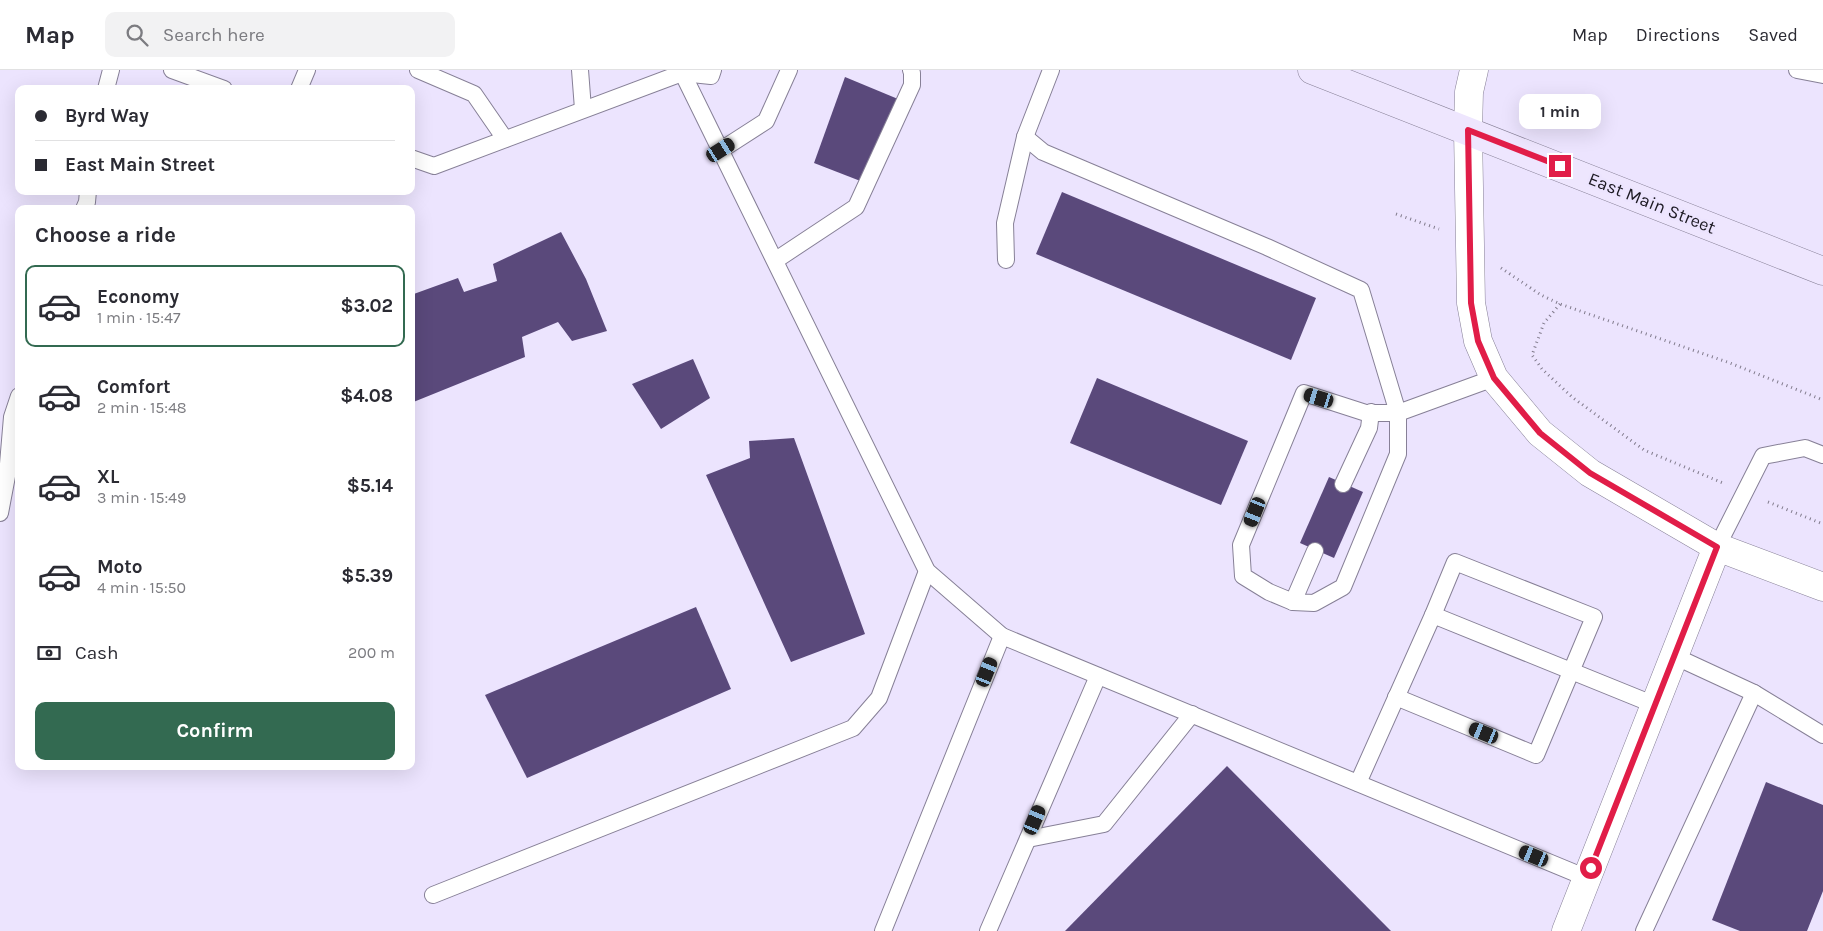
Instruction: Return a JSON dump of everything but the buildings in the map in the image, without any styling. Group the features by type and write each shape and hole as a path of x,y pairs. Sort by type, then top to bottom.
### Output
{"main road":[{"name":"East Main Street","path":"1312,70 1823,270"}],"street":[{"path":"1474,70 1469,92 1468,130 1471,303 1478,341 1494,378 1540,433 1590,473 1717,547 1823,587"},
{"path":"1566,931 1717,547"}],"lane":[{"path":"107,85 111,70"},
{"path":"172,70 213,85"},
{"path":"301,85 307,70"},
{"path":"418,70 474,94 505,139"},
{"path":"580,70 583,109"},
{"path":"415,159 434,166 682,71 711,76 713,70"},
{"path":"721,150 766,121 788,70"},
{"path":"776,260 856,207 912,84 911,70"},
{"path":"1006,260 1005,223 1025,137 1051,70"},
{"path":"1797,70 1823,75"},
{"path":"682,71 927,571 1002,636 1587,878"},
{"path":"1025,137 1043,152 1267,247 1361,290 1398,413 1398,454 1343,587 1314,603 1293,602 1270,592 1243,576 1241,545 1304,393 1366,413 1398,413 1494,378"},
{"path":"0,513 7,476 12,417 15,408"},
{"path":"1344,484 1369,428 1371,412"},
{"path":"1717,547 1763,456 1805,448 1823,455"},
{"path":"1293,602 1315,551"},
{"path":"1358,783 1432,615 1456,562 1594,616 1536,755 1396,697"},
{"path":"433,895 852,728 879,698 927,571"},
{"path":"1432,615 1655,705"},
{"path":"883,931 1002,636"},
{"path":"1674,656 1754,692 1823,735"},
{"path":"988,931 1098,676"},
{"path":"1644,931 1754,692"},
{"path":"1028,838 1104,824 1192,714"}],"path":[{"path":"1512,276 1541,295 1560,304 1730,364 1823,400"},
{"path":"1560,304 1544,323 1532,355 1542,369 1572,397 1644,450 1823,524"}],"route":[{"path":"1560,166 1468,130 1471,303 1478,341 1494,378 1540,433 1590,473 1717,547 1591,868"}]}
